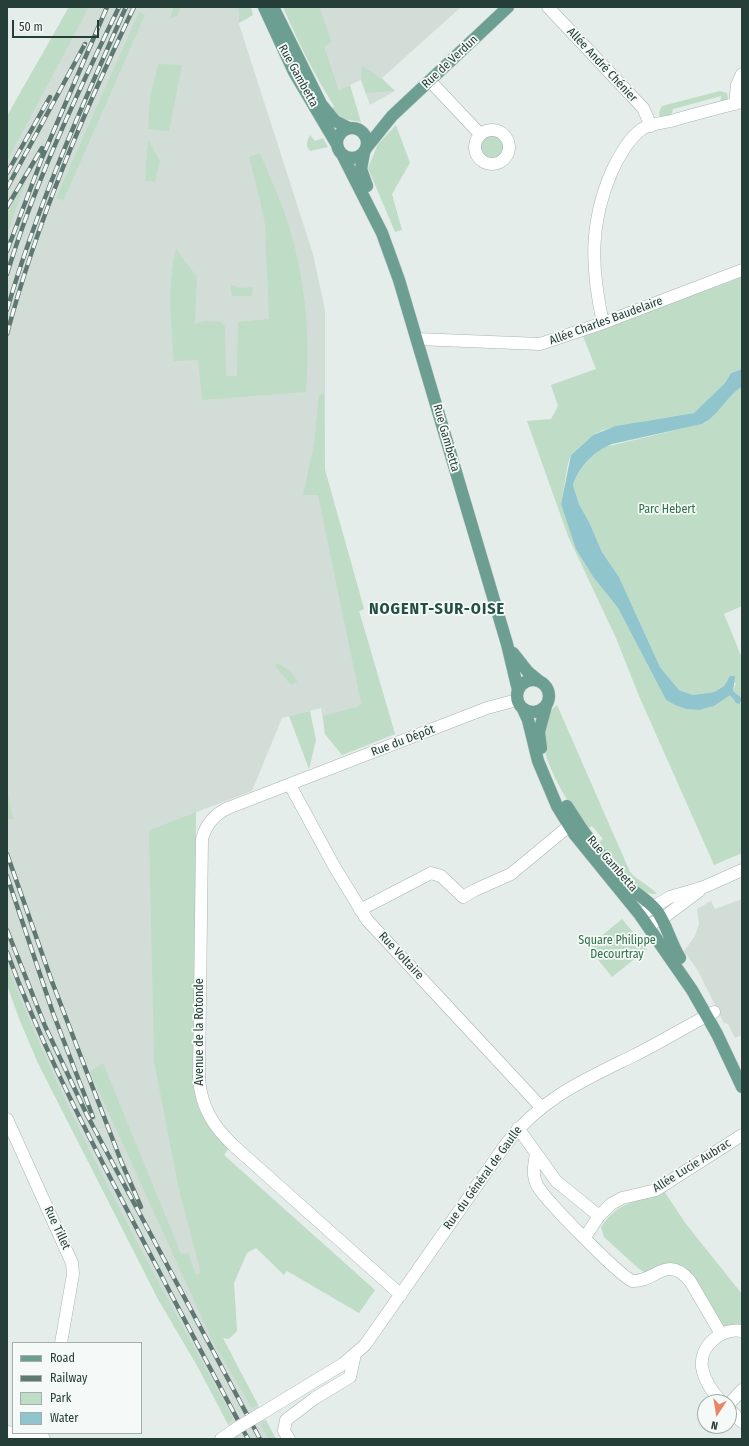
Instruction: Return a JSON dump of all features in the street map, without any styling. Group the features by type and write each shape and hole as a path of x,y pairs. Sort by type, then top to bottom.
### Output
{"main road":[{"name":"Rue Gambetta","path":"264,7 294,72 336,143"},
{"name":"Rue Gambetta","path":"273,7 321,104 335,121 353,128"},
{"name":"Rue de Verdun","path":"365,150 392,116 508,7"},
{"name":"Rue de Verdun","path":"353,128 376,125 392,116"},
{"path":"353,128 365,136 365,150 353,159 343,156 336,143 339,134 353,128"},
{"name":"Rue Gambetta","path":"365,150 361,172 373,200 382,233 399,280 417,339 508,644 520,700 528,720 542,773 557,806 569,826 640,915 710,1014"},
{"name":"Rue Gambetta","path":"343,156 382,233"},
{"name":"Rue Gambetta","path":"508,644 525,669 539,681"},
{"path":"539,681 545,685 548,691 549,699 546,706 536,712 520,700 526,682 539,681"},
{"name":"Rue Gambetta","path":"546,706 540,725 540,742 549,772 560,796 575,820 613,869 629,887 653,906 662,918 671,944 710,1014"},
{"path":"710,1014 742,1067"},
{"path":"710,1014 742,1087"}],"street":[{"name":"Allée André Chénier","path":"548,7 643,108 651,126"},
{"path":"603,323 596,289 594,263 595,230 607,182 623,150 637,133 651,126 738,103 735,90 742,74"},
{"path":"430,81 480,134"},
{"name":"Allée Charles Baudelaire","path":"417,339 532,345 551,342 742,270"},
{"name":"Rue du Dépôt","path":"290,785 487,708 520,700"},
{"name":"Rue Voltaire","path":"290,785 360,910 372,926 541,1107"},
{"name":"Avenue de la Rotonde","path":"290,785 222,811 213,818 203,833 201,853 201,1094 208,1116 218,1131 401,1295"},
{"path":"360,910 431,873 440,876 463,898 475,890 511,874 569,826"},
{"path":"640,915 674,895 704,887 742,870"},
{"path":"648,926 662,918 704,887"},
{"name":"Rue du Général de Gaulle","path":"221,1439 236,1428 324,1376 355,1354 371,1339 518,1128 541,1107 557,1095 587,1078 675,1034 710,1014"},
{"name":"Rue Tillet","path":"7,1119 72,1263 73,1274 61,1342"},
{"path":"518,1128 562,1187 599,1216"},
{"name":"Allée Lucie Aubrac","path":"585,1237 599,1216 611,1204 622,1198 652,1192 661,1188 742,1134"},
{"path":"536,1154 534,1174 540,1189 585,1237 632,1281 639,1280 665,1269 673,1269 682,1274 690,1281 721,1334"},
{"path":"715,1394 710,1388 702,1366 707,1346 721,1334 730,1331 742,1331"},
{"path":"289,1439 284,1431 286,1420 315,1398 346,1380 352,1374 355,1354"},
{"path":"18,1434 44,1439"}],"shaded area":[{"path":"69,7 238,7 239,24 313,254 325,310 325,470 364,609 359,611 395,734 342,755 325,734 321,708 282,718 252,791 149,830 222,1337 276,1439 234,1439 235,1438 199,1369 158,1299 38,1063 7,985 7,116"},
{"path":"318,7 461,7 382,78 395,91 370,105 361,80 339,90 323,47 332,42"},
{"path":"742,899 742,1035 735,1038 728,1024 724,1023 698,971 684,951 695,936 699,924 697,909 711,901 715,909"}],"green space":[{"path":"69,7 89,7 7,161 7,116"},
{"path":"174,7 181,7 177,16 169,19"},
{"path":"238,7 251,7 253,15 239,23"},
{"path":"283,7 319,7 332,42 324,47 339,90 350,85 361,122 343,119 332,109 334,106 294,33"},
{"path":"139,12 145,15 63,201 56,198"},
{"path":"158,64 182,65 169,131 148,129 150,97"},
{"path":"362,66 382,79 395,91 366,93 361,80"},
{"path":"720,91 727,93 728,99 720,103 721,96 673,109 671,116 661,119 659,116 662,106"},
{"path":"396,125 410,163 392,194 402,230 395,232 368,168 378,144"},
{"path":"492,134 501,137 504,146 501,155 492,158 483,155 480,146 483,137"},
{"path":"310,135 315,141 323,138 328,147 310,151 307,147 307,143"},
{"path":"148,140 160,161 155,182 145,181"},
{"path":"260,153 287,220 300,270 306,310 307,330 306,392 202,400 198,360 174,361 171,319 171,276 176,249 197,277 195,324 204,321 222,322 225,327 226,376 237,376 238,322 269,319 265,225 249,157"},
{"path":"27,178 7,234 7,214"},
{"path":"742,277 742,369 731,373 725,383 694,413 603,430 593,435 571,455 568,463 561,504 594,578 618,608 666,700 684,708 696,710 709,708 730,694 734,701 740,704 742,702 742,853 714,865 639,696 616,638 568,536 527,421 551,419 558,406 551,385 596,369 583,336"},
{"path":"230,284 240,288 253,287 252,296 232,296"},
{"name":"Parc Hebert","path":"742,387 742,606 724,614 742,658 742,698 733,691 736,683 727,680 724,686 714,692 693,695 679,690 660,667 619,577 602,552 590,524 579,504 573,485 575,479 586,463 605,447 705,423 736,391"},
{"path":"324,394 325,470 364,609 359,611 395,734 342,755 325,734 323,716 357,707 361,703 318,495 303,495 314,444 319,395"},
{"path":"277,663 292,673 297,682 291,685 275,666"},
{"path":"557,705 630,872 657,894 648,893 639,889 624,876 598,843 603,839 592,826 587,829 573,810 558,784 546,757 543,745 544,729 549,715"},
{"path":"310,711 316,740 309,769 289,716"},
{"path":"7,790 13,819 7,819"},
{"path":"196,812 194,1087 198,1105 205,1121 228,1149 224,1155 375,1290 359,1313 287,1271 284,1275 256,1248 247,1253 234,1283 237,1331 229,1339 223,1338 258,1405 252,1408 213,1342 90,1072 103,1063 181,1254 188,1253 196,1275 201,1273 179,1190 154,1061 149,830"},
{"name":"Square Philippe Decourtray","path":"622,919 647,949 612,977 588,947"},
{"path":"7,965 31,1024 84,1139 112,1195 233,1418 228,1424 199,1369 158,1299 38,1063 20,1021 7,985"},
{"path":"664,1191 686,1224 742,1294 742,1331 721,1334 682,1274 650,1276 638,1268 604,1237 601,1227 615,1211 629,1203"},
{"path":"266,1421 276,1439 268,1439 260,1423"}],"water":[{"path":"742,369 742,387 731,395 718,411 708,420 702,424 612,444 588,460 579,472 573,485 579,504 590,524 602,552 619,577 660,667 679,690 693,695 714,692 724,686 730,676 734,676 733,691 742,698 740,704 736,703 730,695 714,706 699,710 686,709 666,700 618,608 594,578 576,549 561,504 571,455 593,435 616,426 694,413 725,383 731,373"}],"railway":[{"path":"7,251 42,158 107,7"},
{"path":"7,274 30,206 72,105 119,7"},
{"path":"7,310 46,195 77,119 126,7"},
{"path":"7,334 32,250 47,209 97,86 134,7"},
{"path":"7,188 85,44"},
{"path":"7,173 50,97"},
{"path":"7,207 42,148"},
{"path":"7,854 51,979 121,1161 141,1207"},
{"path":"7,876 53,1013 93,1117"},
{"path":"7,930 45,1026 87,1115 260,1439"},
{"path":"7,952 33,1017 77,1111 248,1439"}],"district":[{"name":"NOGENT-SUR-OISE","path":"437,610"}]}
